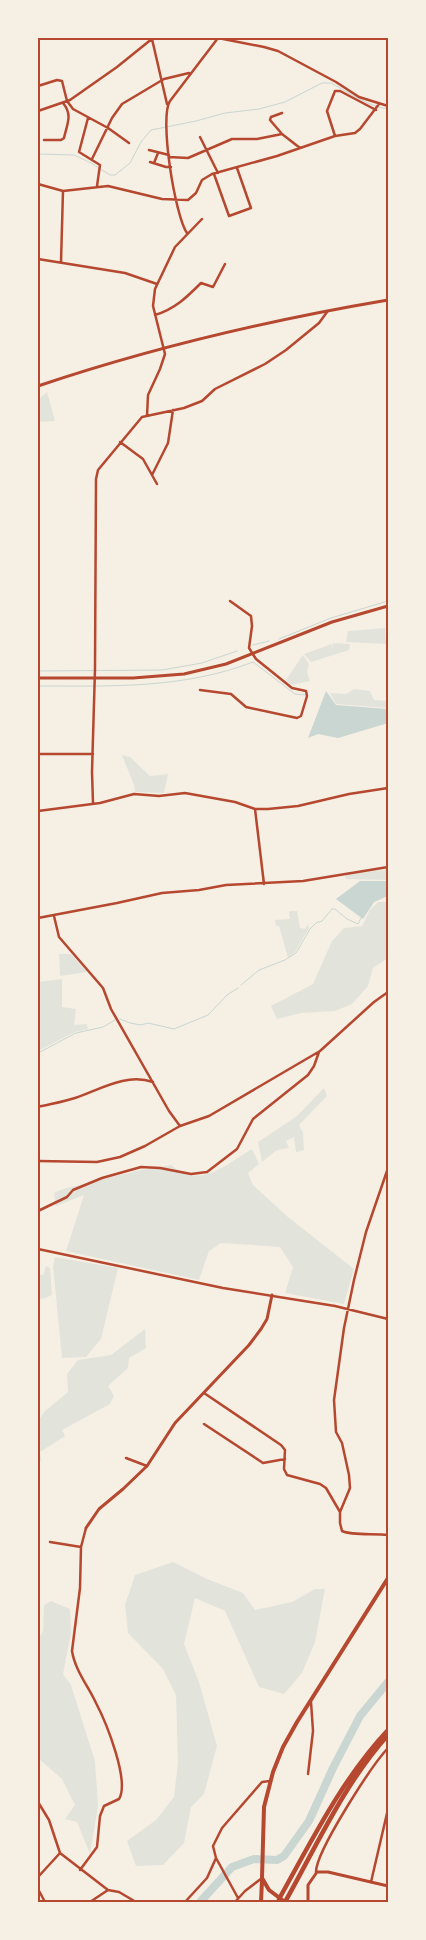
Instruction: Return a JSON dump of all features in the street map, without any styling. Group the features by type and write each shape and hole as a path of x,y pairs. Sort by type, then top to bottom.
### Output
{"highway":[{"path":"261,1902 264,1807 270,1781 283,1747 388,1578"},
{"path":"278,1901 347,1781 364,1757 388,1730"},
{"path":"262,1878 278,1901 285,1902 350,1784 365,1762 388,1735"}],"street":[{"path":"38,111 67,101 117,67 152,38 168,105 166,121 169,156 176,199 186,233"},
{"path":"168,105 218,38 278,51 360,97 388,106"},
{"path":"92,159 122,104 163,80 191,73"},
{"path":"38,86 60,80 67,101 73,109 129,142"},
{"path":"335,136 327,111 335,91 340,90 376,110"},
{"path":"44,140 61,140 64,138 70,114 69,110 62,103"},
{"path":"38,184 63,191 97,186 113,186 162,199 186,201 191,199 202,180 216,173 335,136 358,132 380,104"},
{"path":"282,113 271,117 270,120 282,134 300,148"},
{"path":"88,117 79,152 100,165 97,186"},
{"path":"149,150 169,156 188,158 232,140 257,139 282,134"},
{"path":"200,137 216,173 229,216 252,208 237,168"},
{"path":"154,163 158,152"},
{"path":"150,162 171,167"},
{"path":"61,262 63,191"},
{"path":"147,416 148,395 163,363 165,354 153,300 157,284 175,247 186,233 202,219"},
{"path":"38,259 125,273 157,284"},
{"path":"155,315 174,307 201,283 210,287 214,286 225,264"},
{"path":"38,386 163,349 388,300"},
{"path":"94,803 96,476 99,467 138,420 202,401 215,389 265,364 286,350 319,323 327,312"},
{"path":"152,476 168,443 174,410"},
{"path":"120,442 143,459 157,484"},
{"path":"200,690 230,694 242,704 251,708 299,718 307,696 306,691 292,688 252,654 249,648 252,626 251,616 230,601"},
{"path":"38,678 95,674 133,678 170,676 216,667 332,622 388,606"},
{"path":"38,754 93,754"},
{"path":"38,811 94,803 134,794 159,796 185,793 235,802 255,809 298,806 349,794 388,788"},
{"path":"255,809 264,884"},
{"path":"38,918 162,892 321,878 388,867"},
{"path":"54,916 59,937 100,984 111,1009 169,1111 180,1126"},
{"path":"38,1161 97,1162 120,1157 145,1146 180,1126 209,1116 320,1051 374,1002 388,992"},
{"path":"38,1211 67,1197 73,1190 141,1167 160,1168 191,1174 207,1172 237,1149 253,1119 308,1075 320,1051"},
{"path":"38,1107 74,1098 117,1082 135,1078 154,1082"},
{"path":"388,1168 366,1232 347,1309 334,1400 336,1432 342,1443 350,1488 340,1512 342,1531 348,1534 388,1535"},
{"path":"38,1249 223,1288 272,1294 388,1319"},
{"path":"80,1870 98,1847 100,1816 104,1806 119,1799 122,1787 119,1764 110,1735 98,1705 73,1660 72,1651 78,1603 81,1547 86,1528 99,1509 123,1490 147,1466 175,1423 262,1329 267,1319 272,1294"},
{"path":"204,1393 281,1445 285,1450 284,1469 287,1476 320,1484 326,1488 340,1512"},
{"path":"204,1424 263,1464 285,1459"},
{"path":"126,1458 147,1466"},
{"path":"50,1542 81,1547"},
{"path":"308,1774 313,1731 310,1701"},
{"path":"308,1902 308,1885 316,1872 322,1856 348,1806 369,1772 388,1748"},
{"path":"238,1898 216,1858 212,1846 222,1828 262,1782 270,1781"},
{"path":"38,1802 49,1820 60,1853 108,1890 119,1892 136,1902"},
{"path":"371,1882 388,1809"},
{"path":"38,1877 60,1853"},
{"path":"186,1902 207,1878 216,1858"},
{"path":"316,1872 328,1872 388,1886"},
{"path":"234,1902 262,1878"},
{"path":"38,1889 45,1902"},
{"path":"90,1902 108,1890"}],"shaded area":[{"path":"47,392 55,421 38,422 38,400"},
{"path":"385,628 386,644 346,642 348,631"},
{"path":"333,643 350,644 349,650 311,662 304,654 332,644 332,649"},
{"path":"303,655 309,664 307,672 310,681 292,685 286,680"},
{"path":"354,689 370,691 374,700 388,701 388,708 336,704 330,693 346,694"},
{"path":"326,691 336,705 388,709 388,723 338,738 318,734 308,738"},
{"path":"122,755 130,757 150,776 168,774 164,793 135,792"},
{"path":"388,870 388,880 346,879 345,873"},
{"path":"360,881 388,881 388,896 374,902 363,919 336,899"},
{"path":"378,902 388,902 388,958 373,968 368,986 352,1004 335,1011 301,1013 277,1019 271,1006 313,984 332,941 344,928 362,926 370,910"},
{"path":"289,911 297,911 300,928 305,929 308,924 309,928 295,952 288,958 279,926 276,926 275,920 290,919"},
{"path":"59,954 71,954 87,972 60,976"},
{"path":"62,979 62,1007 76,1009 74,1025 87,1024 88,1029 75,1032 38,1051 38,982"},
{"path":"324,1088 327,1096 299,1125 303,1133 304,1150 296,1152 294,1137 286,1141 289,1148 277,1150 262,1162 258,1142 297,1116"},
{"path":"252,1149 259,1164 248,1173 253,1185 288,1217 354,1269 344,1304 285,1293 293,1267 280,1247 221,1243 209,1251 199,1280 66,1251 84,1195 56,1206 54,1193 66,1188 119,1175 171,1165 182,1172 202,1175 222,1168"},
{"path":"55,1257 118,1268 101,1339 86,1357 62,1358 53,1266"},
{"path":"46,1266 50,1268 52,1295 43,1299 38,1298 38,1274 43,1275"},
{"path":"145,1329 146,1348 129,1358 128,1368 108,1386 114,1396 110,1404 62,1430 65,1436 40,1452 41,1460 38,1463 38,1421 44,1412 68,1392 67,1374 78,1360 111,1355"},
{"path":"173,1562 207,1579 243,1593 255,1610 292,1602 315,1589 325,1589 315,1642 302,1673 284,1694 259,1687 225,1611 195,1598 184,1644 199,1682 217,1746 204,1794 191,1807 184,1843 163,1865 136,1866 127,1841 156,1820 174,1797 178,1762 176,1695 163,1669 128,1633 125,1605 135,1575"},
{"path":"51,1601 70,1609 71,1633 63,1674 71,1685 95,1761 98,1806 90,1854 77,1822 65,1819 75,1805 62,1779 38,1758 38,1640 43,1631 44,1605"}],"waterway":[{"path":"38,154 74,155 110,175 115,175 130,163 141,142 151,130 225,113 259,109 285,102 322,83 331,83 366,102 388,109"},
{"path":"279,639 331,618 388,601"},
{"path":"253,645 269,641"},
{"path":"38,671 162,670 202,663 237,651"},
{"path":"38,686 120,686 147,684 200,677 227,671 253,662 295,694 305,695"},
{"path":"241,985 259,970 285,960 296,953 310,929 316,923 322,921 332,909 358,924 361,918"},
{"path":"120,1019 130,1023 141,1025 148,1023 174,1029 208,1015 227,995 238,988"},
{"path":"38,1053 76,1033 103,1027 115,1020"},
{"path":"200,1902 232,1867 254,1859 277,1860 284,1856 309,1821 333,1768 360,1716 388,1682"}]}
